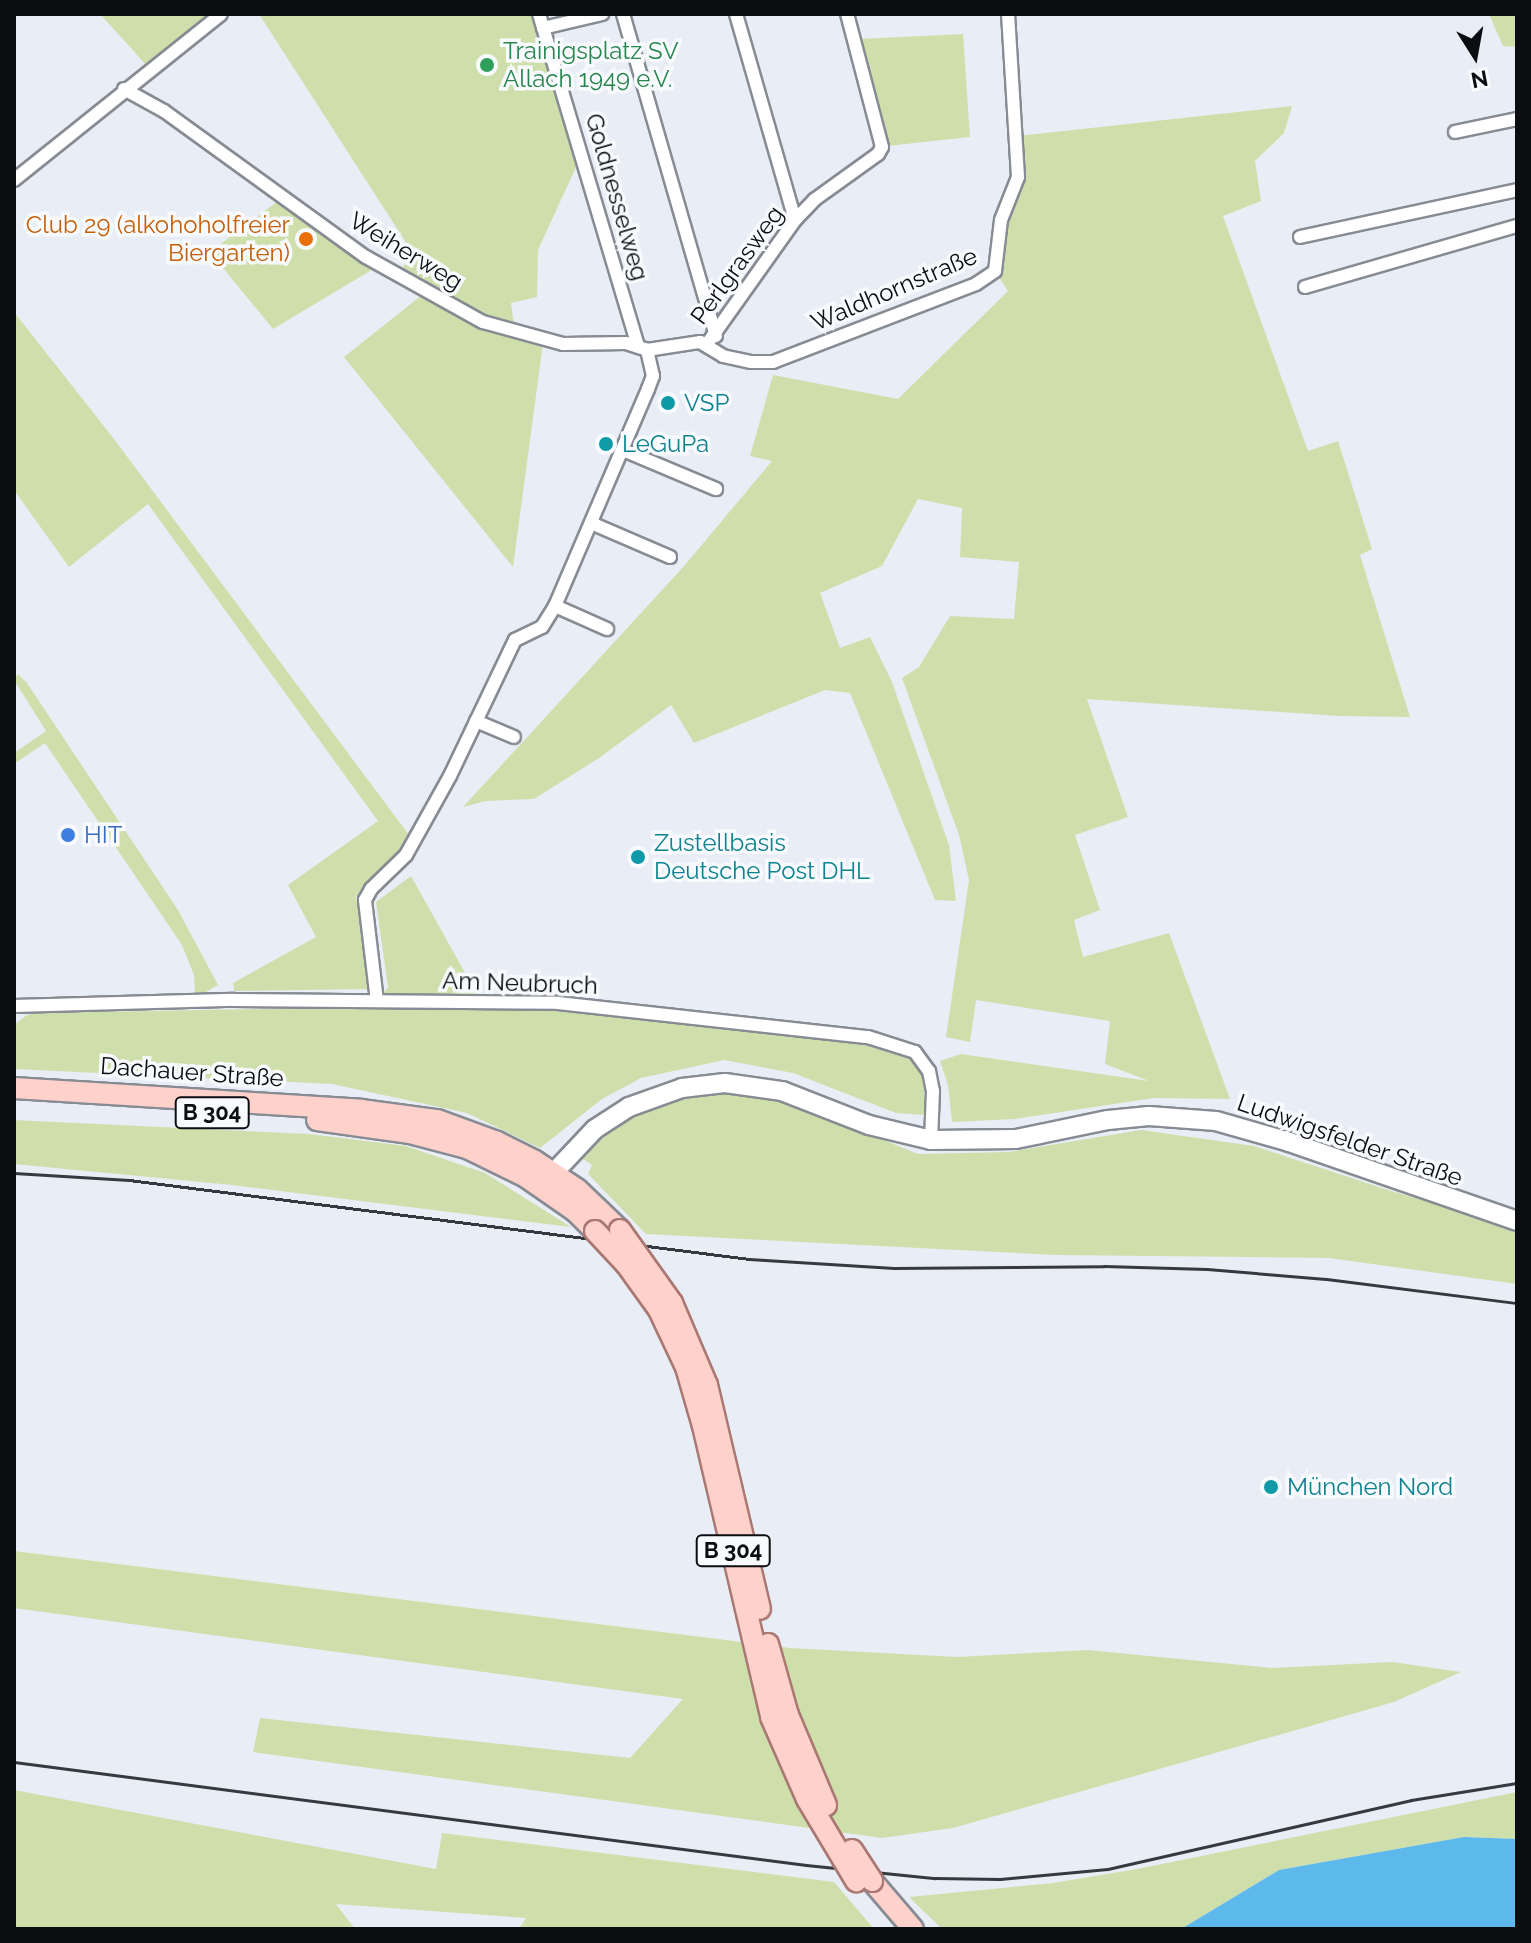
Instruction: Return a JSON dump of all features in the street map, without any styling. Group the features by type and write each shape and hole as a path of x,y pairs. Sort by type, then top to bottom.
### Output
{"main road":[{"name":"Dachauer Straße","path":"14,1088 315,1106 437,1120 497,1142 546,1180 626,1264 659,1310 686,1367 703,1426 771,1717 807,1799 895,1929"},
{"name":"Dachauer Straße","path":"14,1101 355,1123 467,1148 546,1180 600,1208 620,1230 672,1303 694,1348 721,1440 788,1715 820,1795 864,1881 913,1929"}],"street":[{"path":"14,180 221,14"},
{"name":"Goldnesselweg","path":"539,14 653,376 555,606"},
{"path":"543,28 602,14"},
{"path":"623,14 708,340"},
{"path":"736,14 795,220"},
{"name":"Perlgrasweg","path":"708,340 795,220 814,200 878,154 882,147 847,14"},
{"name":"Waldhornstraße","path":"708,340 723,356 751,362 773,362 989,278 997,263 1001,220 1018,177 1010,100 1008,14"},
{"name":"Weiherweg","path":"124,89 164,111 366,257 483,322 563,344 626,343 642,348 708,340"},
{"path":"1455,132 1517,119"},
{"path":"1300,237 1517,190"},
{"path":"1305,287 1517,226"},
{"path":"623,450 716,489"},
{"path":"591,523 670,557"},
{"path":"377,1001 365,900 371,889 406,855 515,640 542,627 555,606 607,629"},
{"path":"476,721 514,737"},
{"name":"Am Neubruch","path":"14,1016 21,1006 227,1000 377,1001 558,1003 763,1023 898,1045 915,1052 929,1071 933,1091 931,1140"},
{"name":"Ludwigsfelder Straße","path":"546,1180 595,1129 629,1107 655,1096 704,1084 759,1085 869,1125 931,1140 1016,1139 1108,1120 1149,1116 1216,1121 1289,1142 1517,1221"}],"green space":[{"path":"100,14 219,14 149,68"},
{"path":"259,14 537,14 584,166 577,165 538,250 537,297 511,303 515,334 543,343 513,567 344,357 427,291 396,274 414,255"},
{"path":"1489,14 1517,14 1517,47 1503,46"},
{"path":"963,34 970,137 887,146 859,39"},
{"path":"1292,106 1284,133 1255,161 1261,201 1223,216 1308,451 1338,441 1372,549 1360,555 1410,717 1340,716 1087,699 1128,817 1075,835 1100,910 1074,920 1083,957 1169,933 1230,1099 1154,1098 1014,1119 952,1122 948,1085 940,1061 961,1054 1149,1081 1105,1064 1110,1021 976,1000 970,1042 946,1037 969,880 959,835 902,678 919,667 950,616 1014,619 1019,562 960,557 962,508 918,499 882,566 820,593 840,648 870,637 892,682 949,845 956,901 935,900 850,693 825,690 694,743 671,705 599,758 534,799 486,801 463,807 685,565 772,461 750,456 773,375 898,399 1008,291 1000,279 1007,216 1024,177 1018,136"},
{"path":"282,198 380,265 273,329 210,252"},
{"path":"14,312 114,439 412,839 356,896 372,989 234,991 233,983 316,937 288,885 378,821 148,504 69,567 14,490"},
{"path":"18,674 178,910 218,985 195,994 194,975 182,945 45,743 14,764 14,753 46,731 14,680"},
{"path":"411,876 483,1005 742,1027 895,1050 909,1057 923,1072 925,1115 896,1113 793,1073 724,1060 641,1078 602,1099 540,1148 467,1113 332,1084 14,1069 14,1025 27,1015 373,1007 388,987 376,902"},
{"path":"742,1090 776,1096 918,1154 1009,1152 1141,1130 1254,1146 1391,1191 1517,1227 1517,1284 1329,1258 1057,1255 646,1234 588,1174 592,1165 580,1157 619,1125 660,1102 683,1094"},
{"path":"14,1120 309,1134 406,1146 485,1173 571,1227 232,1185 14,1164"},
{"path":"14,1551 790,1648 957,1657 1088,1650 1272,1668 1392,1662 1461,1672 1394,1702 953,1828 882,1838 253,1752 260,1718 630,1758 683,1699 14,1608"},
{"path":"14,1790 436,1869 442,1833 834,1882 874,1929 519,1929 526,1918 336,1904 355,1929 14,1929"},
{"path":"1517,1792 1517,1839 1464,1837 1279,1870 1181,1929 942,1929 909,1897 1053,1883 1137,1869"}],"water":[{"path":"1464,1837 1517,1839 1517,1929 1181,1929 1279,1870"}],"railway":[{"path":"14,1173 129,1180 749,1259 894,1268 1104,1266 1207,1269 1326,1279 1517,1303"},
{"path":"14,1762 806,1865 935,1878 1000,1879 1108,1869 1411,1800 1517,1783"}],"place":[{"name":"Trainigsplatz SV Allach 1949 e.V.","path":"487,65"},
{"name":"Club 29 (alkohoholfreier Biergarten)","path":"306,239"},
{"name":"VSP","path":"668,403"},
{"name":"LeGuPa","path":"606,444"},
{"name":"HIT","path":"68,835"},
{"name":"Zustellbasis Deutsche Post DHL","path":"638,857"},
{"name":"München Nord","path":"1271,1487"}]}
